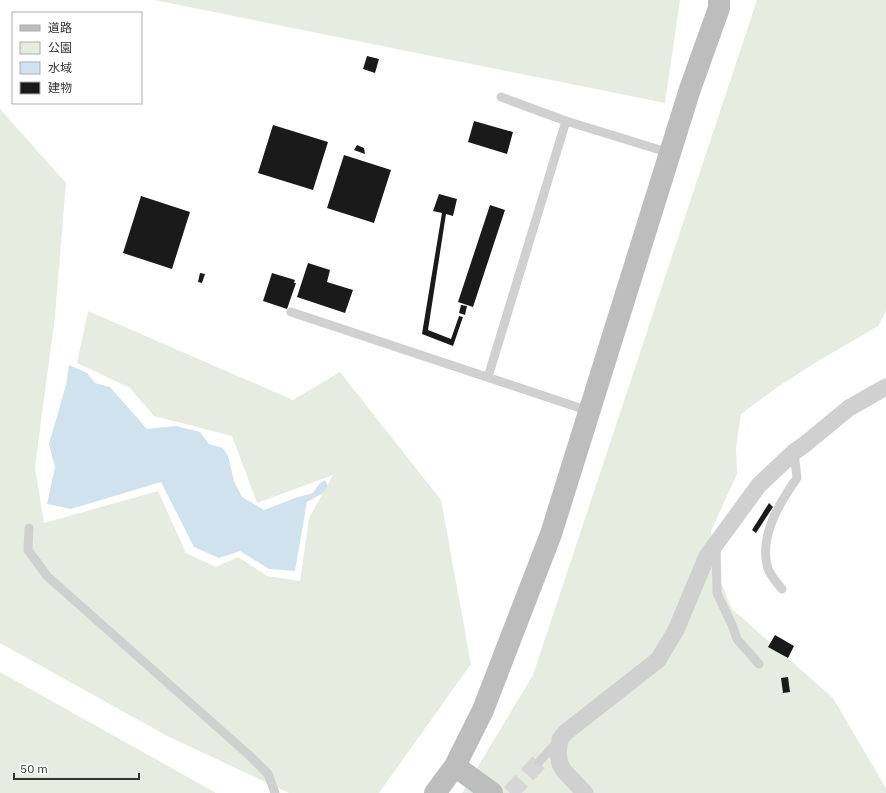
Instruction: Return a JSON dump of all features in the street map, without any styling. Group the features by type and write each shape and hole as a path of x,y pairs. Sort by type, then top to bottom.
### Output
{"street":[{"path":"435,793 454,766 483,710 551,534 690,89 719,8 719,0"},
{"path":"585,793 564,771 560,764 558,754 560,739 566,732 658,660 676,630 707,556 759,485 794,452 849,408 886,387"},
{"path":"454,766 492,793"}],"lane":[{"path":"501,97 566,121 670,153"},
{"path":"488,377 566,121"},
{"path":"291,312 589,411"},
{"path":"782,589 776,583 768,570 766,561 766,547 769,526 784,496 797,478 794,452"},
{"path":"29,528 28,550 47,576 250,756 268,774 275,793"},
{"path":"716,543 717,593 737,639 759,664"},
{"path":"539,762 560,739"}],"green space":[{"path":"154,0 680,0 665,103"},
{"path":"757,0 886,0 886,311 878,326 818,361 776,388 741,414 736,448 737,474 711,531 715,568 732,609 833,698 886,788 886,793 462,793 533,675"},
{"path":"0,109 66,183 55,316 35,467 44,523 158,491 186,553 216,567 238,557 267,576 300,581 309,518 333,475 257,503 232,436 154,416 130,388 77,363 88,311 293,400 340,372 441,500 471,664 379,793 289,793 167,736 0,643"},
{"path":"0,672 216,793 0,793"}],"water":[{"path":"69,365 87,373 95,383 110,387 147,429 176,426 200,432 209,444 223,448 228,456 234,481 242,497 264,510 313,493 319,484 325,480 328,486 323,493 307,502 295,571 269,569 240,551 219,558 194,547 161,482 71,509 47,504 55,467 49,444 66,385"}],"building":[{"path":"367,56 379,59 375,73 363,69"},
{"path":"474,121 513,132 507,154 468,142"},
{"path":"273,125 328,142 313,190 258,173"},
{"path":"357,145 364,148 365,154 354,150"},
{"path":"344,155 391,170 374,223 327,208"},
{"path":"439,194 457,199 453,216 446,214 428,330 451,339 459,316 463,317 453,346 422,334 442,213 433,211"},
{"path":"141,196 190,212 172,269 123,253"},
{"path":"490,205 505,210 473,307 458,302"},
{"path":"308,263 330,270 327,282 353,290 345,313 297,297"},
{"path":"200,273 205,274 202,283 198,282"},
{"path":"272,273 295,280 294,283 296,283 287,309 263,301"},
{"path":"461,305 467,306 465,315 459,313"},
{"path":"769,503 773,507 756,533 752,530"},
{"path":"775,635 794,646 788,658 768,647"},
{"path":"788,677 790,692 783,693 781,678"}],"tunnel":[{"path":"510,793 539,762"}]}
